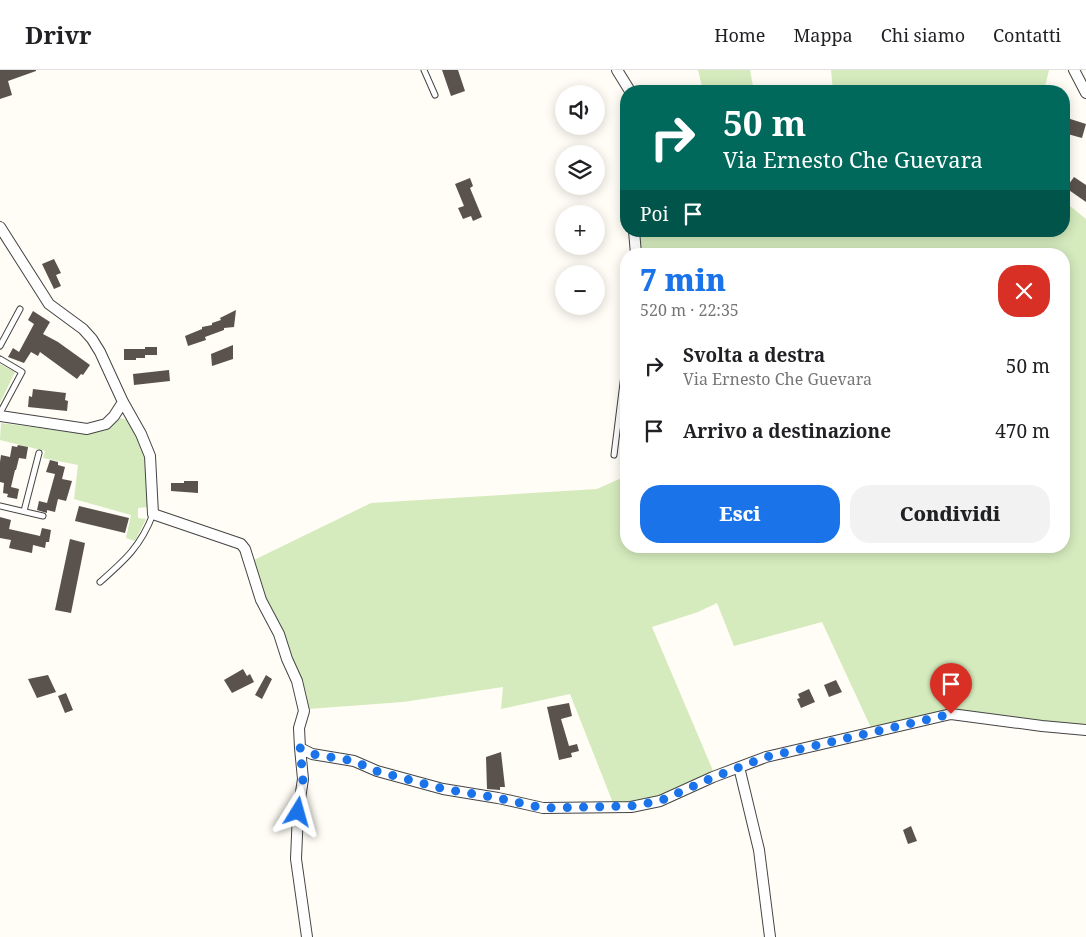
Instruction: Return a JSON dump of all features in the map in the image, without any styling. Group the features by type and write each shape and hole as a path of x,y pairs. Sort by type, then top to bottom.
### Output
{"street":[{"path":"617,70 626,85"},
{"path":"1074,70 1086,93"},
{"path":"0,227 49,304 82,328 92,339 141,434 150,456 153,514 240,544 244,549 261,600 279,634 297,681 304,711 299,728 303,779 298,812 296,859 307,937"},
{"path":"0,414 88,429 106,424 123,402"},
{"path":"300,748 312,754 354,761 376,771 444,789 543,808 631,806 660,801 766,757 951,714 1086,730"},
{"path":"738,768 759,850 770,937"}],"lane":[{"path":"424,70 435,95"},
{"path":"0,346 20,309"},
{"path":"0,359 22,372 0,414"},
{"path":"614,456 620,408"},
{"path":"24,512 39,453"},
{"path":"0,506 43,516"},
{"path":"100,582 128,558 146,532 153,514"}],"green space":[{"path":"698,70 750,70 753,85 702,85"},
{"path":"831,70 1049,70 1045,85 832,85"},
{"path":"1070,206 1086,219 1086,728 954,711 872,730 822,622 734,646 717,603 698,612 652,627 714,773 677,790 653,798 627,803 613,803 570,694 501,709 503,687 403,702 308,709 264,597 254,560 371,503 597,489 620,479 620,553 1070,553 1070,248 638,248 638,237 1070,237"},
{"path":"0,364 15,372 0,403"},
{"path":"120,418 128,420 137,433 147,458 148,507 138,508 138,518 146,519 135,541 126,538 131,515 74,499 78,465 43,458 45,451 0,440 1,423 86,434 107,430"}],"building":[{"path":"0,70 36,71 8,81 12,95 0,99"},
{"path":"442,70 458,70 465,91 451,96"},
{"path":"1070,119 1086,124 1082,138 1070,135"},
{"path":"1074,177 1086,185 1086,202 1070,191 1070,182"},
{"path":"470,178 473,186 470,188 482,217 473,221 471,216 463,219 458,208 464,206 455,184"},
{"path":"54,259 61,273 56,275 61,286 54,289 42,264"},
{"path":"236,310 234,327 224,328 224,330 205,337 206,340 188,346 185,336 202,329 202,327 212,325 212,323 221,320 220,318"},
{"path":"33,311 50,322 43,334 58,342 90,365 83,375 81,374 77,379 40,352 38,356 31,352 24,363 8,357 13,348 19,352 34,324 28,320"},
{"path":"233,345 233,359 212,366 211,354"},
{"path":"145,347 157,347 157,355 145,355 145,358 136,358 136,360 124,360 124,349 145,349"},
{"path":"169,370 170,381 134,385 133,374"},
{"path":"33,389 66,393 65,400 68,401 67,411 28,407 29,396 32,397"},
{"path":"18,445 28,447 26,459 19,458 11,487 19,489 17,499 7,497 8,494 3,493 4,483 0,482 0,462 1,455 10,457 12,446 17,447"},
{"path":"50,460 58,462 58,465 65,467 62,479 72,481 66,501 58,499 55,512 47,510 47,513 37,510 39,501 47,503 55,474 46,472"},
{"path":"184,481 198,481 198,493 171,491 171,483 184,483"},
{"path":"79,506 129,518 125,533 75,521"},
{"path":"0,517 11,520 9,529 40,536 42,528 51,530 49,542 46,542 45,548 33,545 32,553 9,548 11,540 0,538"},
{"path":"70,539 85,543 71,613 55,610"},
{"path":"243,669 247,676 250,674 254,682 232,693 224,680"},
{"path":"48,675 56,692 37,698 28,679"},
{"path":"266,675 272,679 262,699 255,695"},
{"path":"836,680 842,692 829,697 824,685"},
{"path":"809,689 815,702 801,708 797,699 800,698 798,694"},
{"path":"66,693 73,710 65,713 58,696"},
{"path":"569,703 572,716 561,719 569,746 577,744 579,751 571,753 572,757 559,760 547,707"},
{"path":"501,752 505,787 500,787 500,790 487,789 486,757"},
{"path":"911,826 917,841 908,844 903,830"}],"route":[{"path":"298,812 303,779 300,748 312,754 354,761 376,771 444,789 543,808 631,806 660,801 766,757 951,714"}]}
